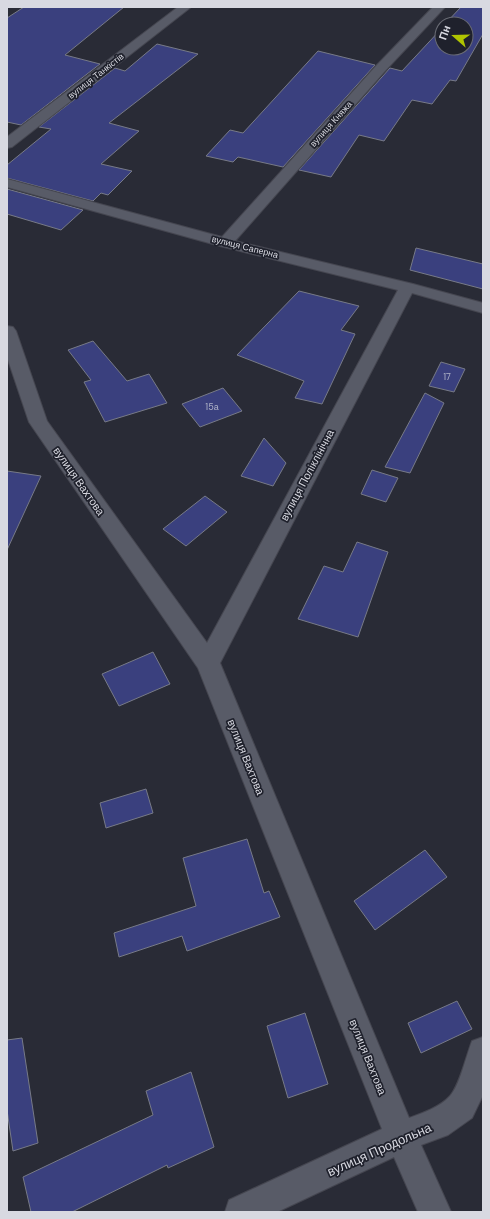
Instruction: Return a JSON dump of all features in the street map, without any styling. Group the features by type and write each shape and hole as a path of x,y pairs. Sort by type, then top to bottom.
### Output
{"street":[{"name":"вулиця Танкістів","path":"7,144 185,7"},
{"name":"вулиця Княжа","path":"225,243 380,69 439,7"},
{"name":"вулиця Саперна","path":"7,184 225,243 407,287 483,308"},
{"name":"вулиця Поліклінічна","path":"208,663 407,287"},
{"name":"вулиця Вахтова","path":"7,331 38,422 208,663 401,1137 435,1212"},
{"name":"вулиця Продольна","path":"241,1212 401,1137 437,1124 460,1107 474,1081 483,1052"}],"building":[{"path":"24,7 124,7 65,55 100,64 21,125 7,122 7,18"},
{"path":"461,7 483,7 483,34 474,50 474,16 453,16"},
{"path":"434,37 434,56 470,56 456,81 450,80 432,104 412,100 384,141 359,135 331,177 299,170 390,68 402,71"},
{"path":"157,44 198,54 109,123 139,131 101,164 132,171 108,195 101,193 93,201 7,178 7,165 51,129 39,127 115,68 125,71"},
{"path":"318,51 375,65 283,167 238,157 233,162 206,156 230,130 243,133"},
{"path":"7,189 83,210 61,230 7,214"},
{"path":"416,248 483,264 483,289 410,270"},
{"path":"299,291 359,306 341,330 355,334 322,404 295,398 304,381 237,355"},
{"path":"93,341 127,381 149,374 167,403 105,422 84,382 91,380 68,350"},
{"path":"441,362 465,369 454,392 429,386"},
{"path":"223,388 242,411 200,427 182,404"},
{"path":"425,393 444,403 410,473 385,467"},
{"path":"264,438 286,463 273,486 241,476"},
{"path":"372,470 398,478 386,502 361,494"},
{"path":"7,471 41,476 7,550"},
{"path":"205,496 227,512 186,546 163,529"},
{"path":"357,542 388,552 358,637 298,619 324,566 343,572"},
{"path":"153,652 170,684 119,706 102,674"},
{"path":"146,789 153,813 106,828 100,803"},
{"path":"247,839 264,893 269,891 280,917 187,951 182,936 119,957 114,933 196,906 183,858"},
{"path":"425,850 447,877 375,930 354,901"},
{"path":"457,1001 472,1029 421,1053 408,1023"},
{"path":"305,1013 328,1084 288,1098 267,1026"},
{"path":"22,1038 38,1143 13,1151 7,1110 7,1040"},
{"path":"191,1072 214,1147 168,1168 167,1165 72,1212 31,1212 23,1177 153,1115 146,1091"}]}
